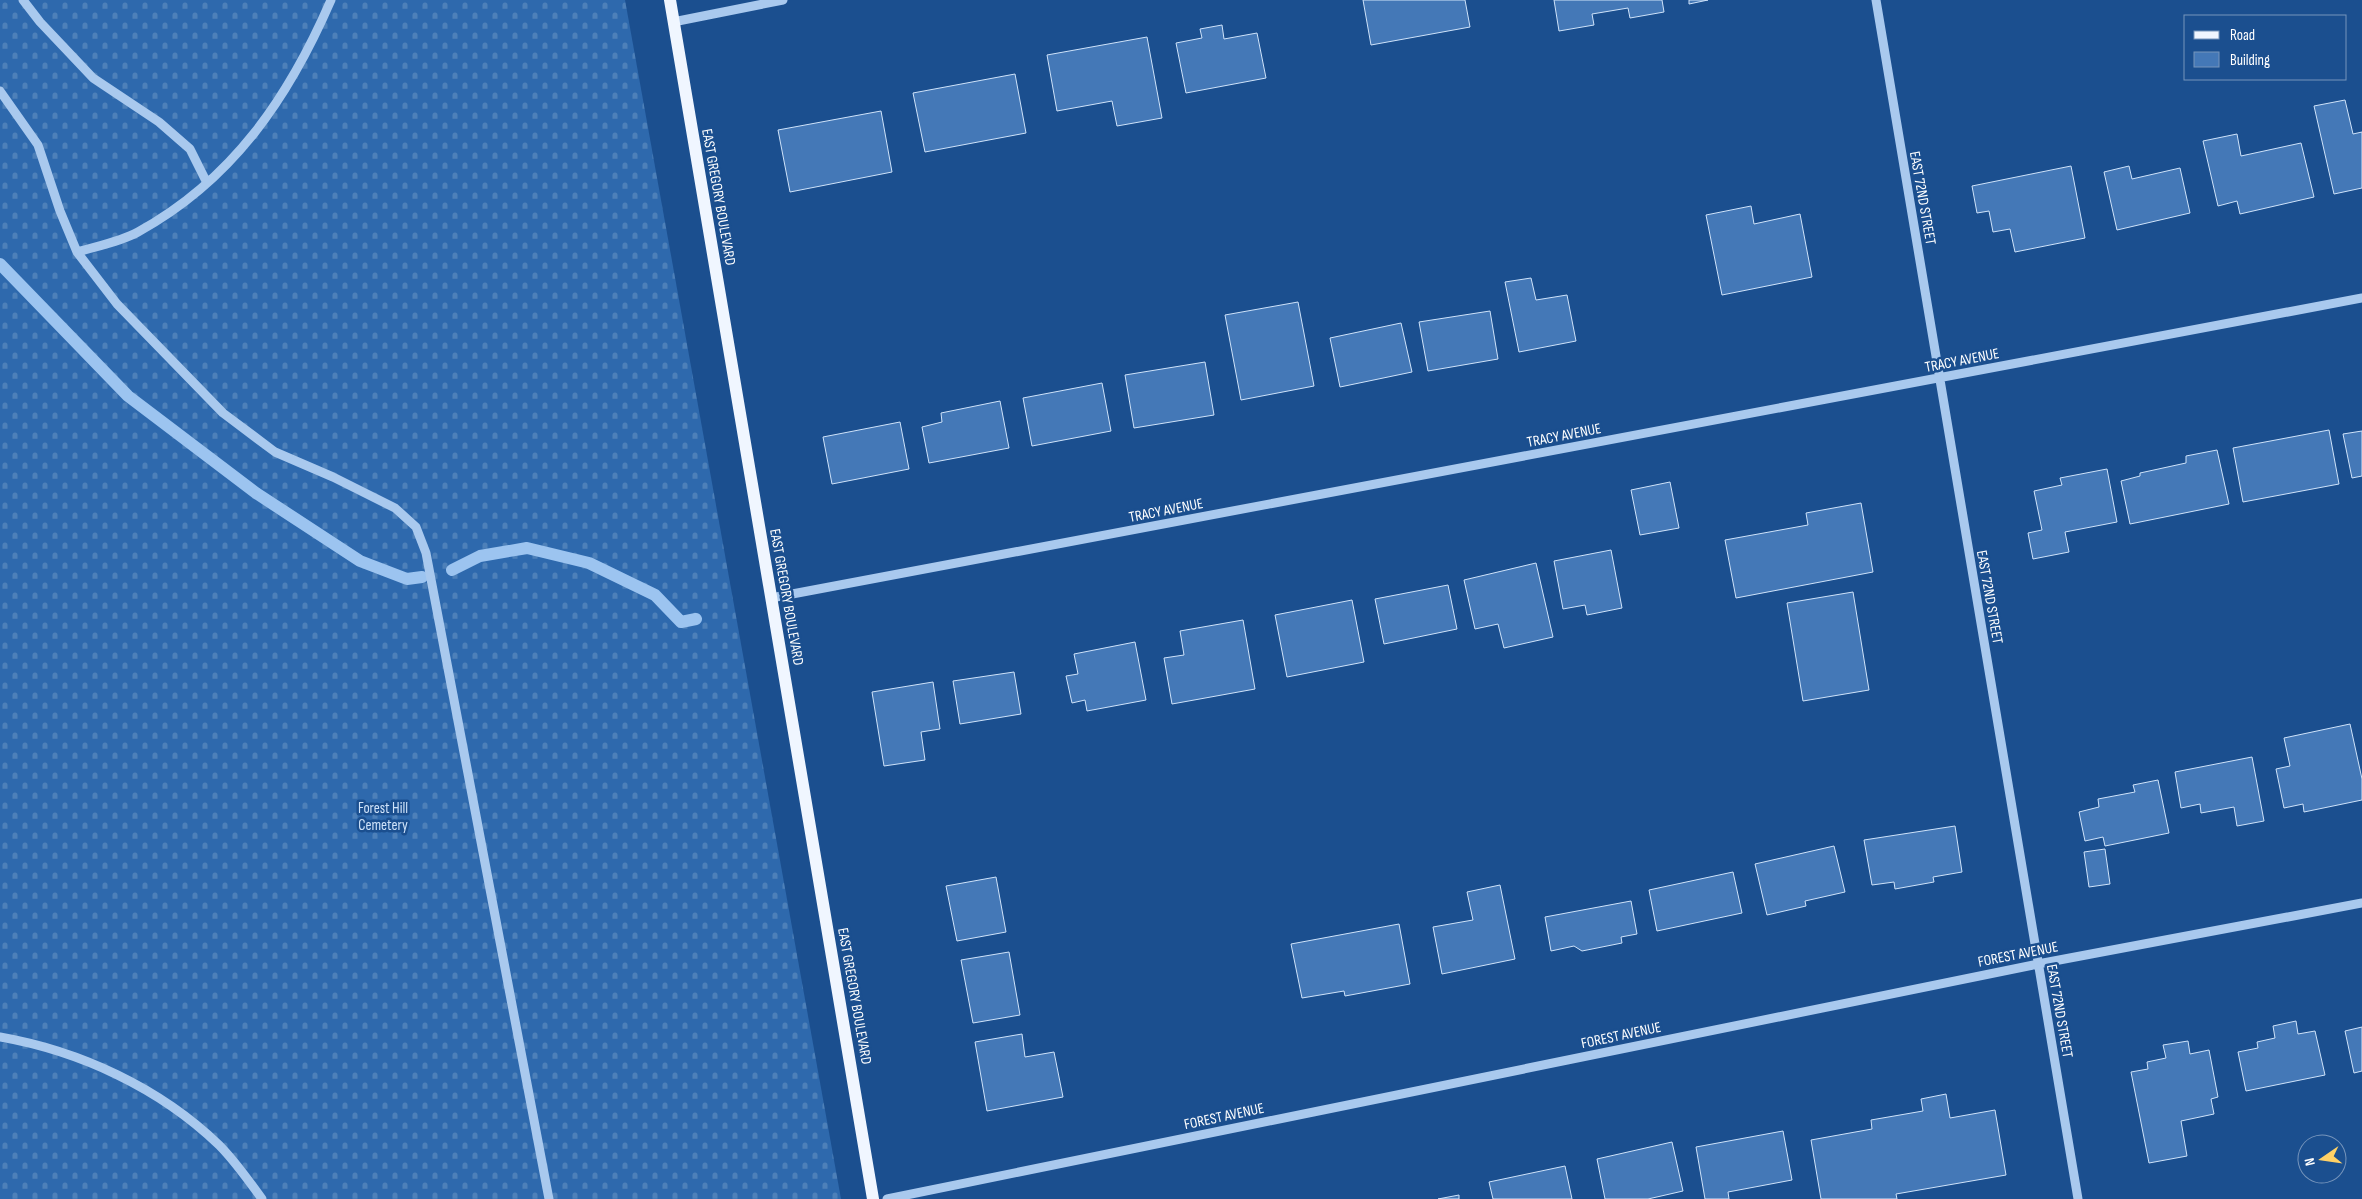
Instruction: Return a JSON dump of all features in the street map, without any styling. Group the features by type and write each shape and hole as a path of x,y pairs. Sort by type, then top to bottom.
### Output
{"main road":[{"name":"EAST GREGORY BOULEVARD","path":"670,0 873,1199"}],"street":[{"path":"23,0 40,22 93,78 160,122 190,149 207,183"},
{"path":"77,252 137,233 189,200 246,146 282,94 317,32 330,0"},
{"path":"673,22 783,0"},
{"name":"EAST 72ND STREET","path":"1876,0 2078,1199"},
{"path":"0,91 38,145 60,210 77,252 117,304 223,413 275,452 333,477 395,508 416,527 426,553 549,1199"},
{"name":"TRACY AVENUE","path":"771,598 2362,298"},
{"name":"FOREST AVENUE","path":"887,1199 2038,964 2362,903"},
{"path":"0,1037 32,1043 104,1068 166,1103 219,1146 262,1199"}],"green space":[{"name":"Forest Hill Cemetery","path":"0,0 625,0 841,1199 0,1199"}],"building":[{"path":"1363,0 1465,0 1470,27 1371,45"},
{"path":"1554,0 1662,0 1664,12 1630,18 1628,8 1592,14 1594,25 1559,31"},
{"path":"1689,0 1708,0 1689,4"},
{"path":"1222,25 1224,39 1257,33 1266,78 1186,93 1176,43 1202,38 1200,29"},
{"path":"1147,37 1162,118 1117,126 1112,101 1057,111 1047,55"},
{"path":"1015,74 1026,133 925,152 913,93"},
{"path":"2345,100 2353,134 2362,132 2362,188 2334,194 2314,106"},
{"path":"881,111 892,172 790,192 778,130"},
{"path":"2237,134 2241,156 2301,143 2314,197 2240,214 2237,201 2218,206 2203,141"},
{"path":"2071,166 2085,238 2015,252 2010,229 1993,232 1989,211 1977,213 1972,186"},
{"path":"2129,166 2132,179 2180,168 2190,213 2117,230 2104,172"},
{"path":"1751,206 1754,224 1800,214 1812,277 1722,295 1706,215"},
{"path":"1531,278 1536,300 1567,295 1576,341 1519,352 1505,282"},
{"path":"1298,302 1314,386 1241,400 1225,315"},
{"path":"1490,311 1498,359 1428,371 1419,322"},
{"path":"1401,323 1412,372 1340,387 1330,338"},
{"path":"1205,362 1214,415 1134,428 1125,375"},
{"path":"1102,383 1111,431 1032,446 1023,398"},
{"path":"1000,401 1009,448 929,463 922,427 942,422 941,413"},
{"path":"900,422 909,469 832,484 823,437"},
{"path":"2329,430 2339,484 2243,502 2233,448"},
{"path":"2362,431 2362,476 2352,478 2343,434"},
{"path":"2217,450 2229,504 2130,524 2121,481 2140,476 2140,473 2186,463 2186,456"},
{"path":"2107,469 2117,522 2065,532 2069,552 2033,559 2028,533 2042,530 2034,491 2062,485 2060,478"},
{"path":"1670,482 1679,528 1640,535 1631,490"},
{"path":"1861,503 1873,572 1736,598 1725,540 1808,525 1806,513"},
{"path":"1611,550 1622,608 1587,615 1585,605 1563,609 1554,561"},
{"path":"1536,563 1553,637 1504,648 1498,624 1475,629 1464,580"},
{"path":"1448,585 1457,629 1384,644 1375,599"},
{"path":"1853,592 1869,690 1803,701 1787,603"},
{"path":"1352,600 1364,662 1287,677 1275,615"},
{"path":"1243,620 1255,689 1172,704 1164,658 1184,655 1180,631"},
{"path":"1135,642 1146,700 1087,711 1085,700 1072,703 1066,676 1078,674 1074,654"},
{"path":"1014,672 1021,714 960,724 953,681"},
{"path":"933,682 940,729 921,732 925,760 884,766 872,692"},
{"path":"2350,724 2362,779 2362,800 2304,812 2303,804 2284,808 2276,769 2290,766 2284,738"},
{"path":"2252,757 2264,821 2237,826 2234,807 2201,813 2200,804 2181,808 2175,772"},
{"path":"2158,780 2169,833 2105,846 2103,837 2085,841 2079,812 2099,807 2098,799 2135,792 2133,785"},
{"path":"1955,826 1962,872 1933,877 1934,882 1895,889 1894,882 1872,885 1864,840"},
{"path":"1834,846 1845,892 1805,901 1806,906 1767,915 1755,864"},
{"path":"2105,849 2110,884 2089,887 2084,852"},
{"path":"1733,872 1742,913 1657,931 1649,890"},
{"path":"996,877 1006,932 957,941 946,886"},
{"path":"1500,885 1515,959 1442,974 1433,927 1473,920 1467,892"},
{"path":"1631,901 1637,934 1621,937 1622,943 1582,951 1574,946 1551,951 1545,917"},
{"path":"1399,924 1410,984 1345,996 1344,991 1302,998 1291,944"},
{"path":"1009,952 1020,1015 973,1023 961,960"},
{"path":"2296,1021 2298,1034 2315,1031 2325,1075 2246,1091 2238,1052 2258,1048 2257,1042 2275,1038 2273,1026"},
{"path":"2362,1027 2362,1071 2354,1073 2345,1031"},
{"path":"1022,1034 1025,1057 1054,1052 1063,1097 987,1111 975,1042"},
{"path":"2188,1041 2190,1054 2209,1050 2218,1097 2211,1099 2214,1114 2181,1121 2187,1156 2149,1163 2131,1072 2148,1069 2147,1062 2166,1058 2163,1045"},
{"path":"1946,1094 1950,1118 1995,1110 2006,1175 1896,1194 1897,1199 1821,1199 1811,1140 1872,1129 1871,1120 1923,1111 1921,1099"},
{"path":"1783,1131 1792,1180 1728,1192 1729,1199 1705,1199 1696,1147"},
{"path":"1672,1142 1683,1191 1648,1199 1605,1199 1597,1159"},
{"path":"1565,1166 1572,1199 1493,1199 1489,1182"},
{"path":"1459,1195 1459,1199 1438,1199"}],"waterway":[{"path":"0,264 128,396 256,493 360,561 407,579 422,577"},
{"path":"452,570 480,556 527,548 589,563 655,595 681,622 696,619"}]}
